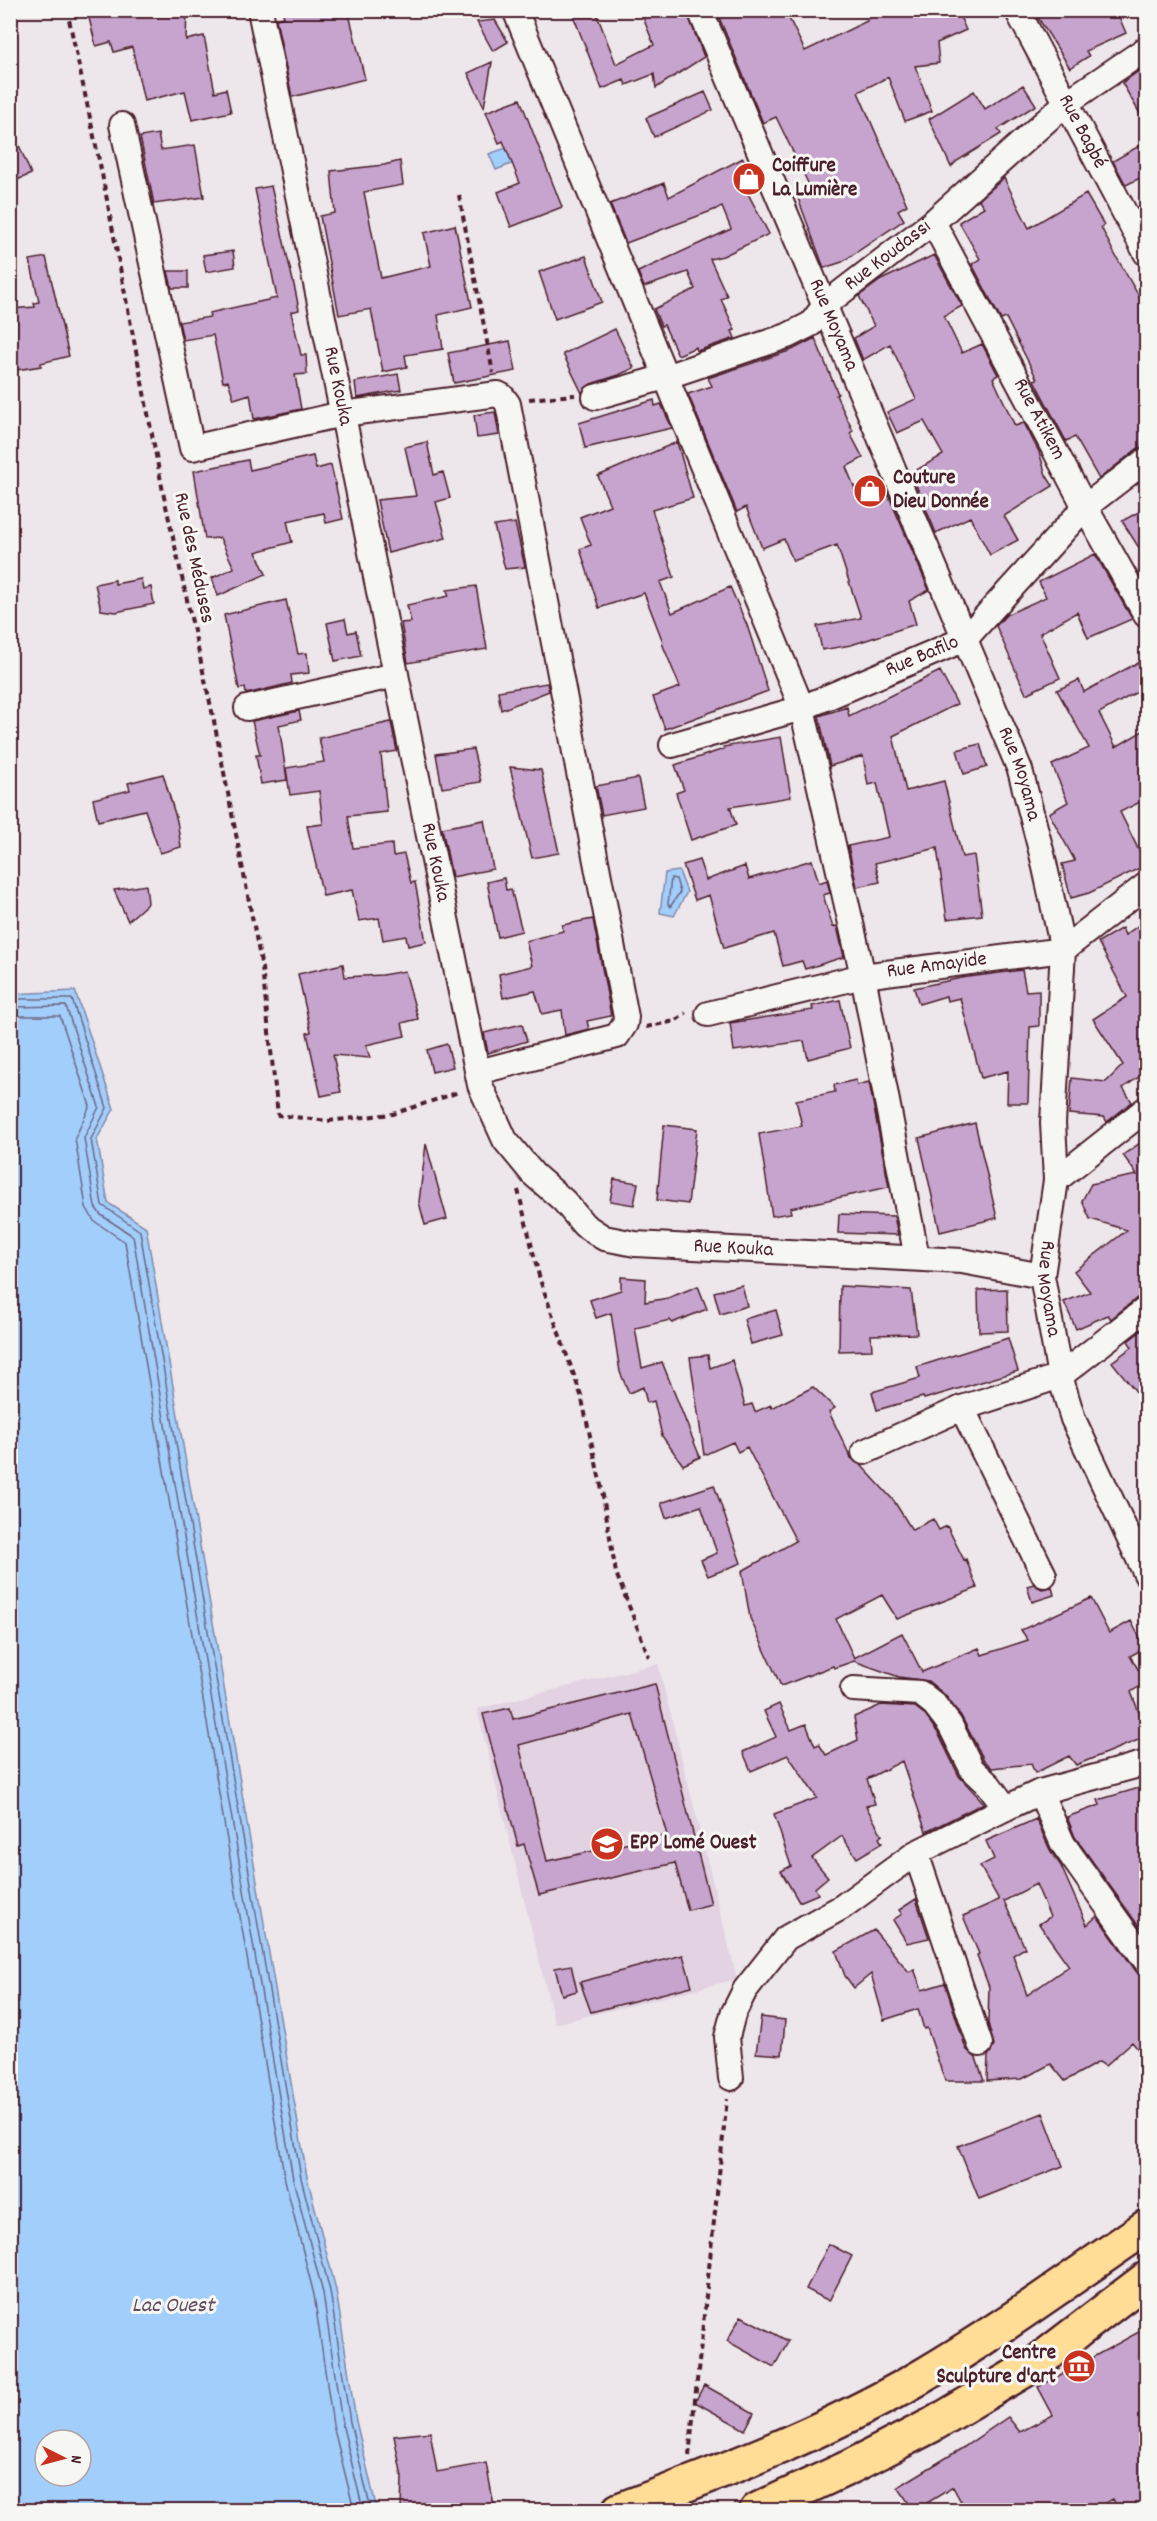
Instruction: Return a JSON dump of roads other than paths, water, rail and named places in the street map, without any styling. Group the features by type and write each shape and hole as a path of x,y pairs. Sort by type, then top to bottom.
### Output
{"highway":[{"path":"619,2511 770,2452 917,2379 1014,2320 1146,2227"},
{"path":"772,2508 932,2425 1035,2364 1146,2279"}],"street":[{"name":"Rue Kouka","path":"260,10 479,1079 505,1140 533,1174 564,1201 584,1225 604,1238 635,1244 962,1261 1042,1276"},
{"path":"515,10 802,708 863,976 917,1258"},
{"name":"Rue Moyama","path":"700,10 1020,770 1043,858 1063,950 1053,1123 1056,1180 1042,1276 1060,1376 1082,1444 1146,1574"},
{"name":"Rue Bagbé","path":"1017,10 1146,253"},
{"name":"Rue Koudassi","path":"595,397 665,377 787,336 811,324 825,304 933,222 1066,103 1146,49"},
{"path":"122,125 192,448 342,414 503,399 626,1017 625,1024 617,1036 479,1079"},
{"name":"Rue Atikem","path":"933,222 1085,507 1146,615"},
{"name":"Rue Bafilo","path":"672,745 802,708 965,639 1085,507 1146,460"},
{"path":"247,708 396,675"},
{"path":"1063,950 1146,885"},
{"name":"Rue Amayide","path":"708,1014 863,976 1063,950"},
{"path":"1056,1180 1146,1109"},
{"path":"864,1452 962,1408 1060,1376 1146,1309"},
{"path":"962,1408 1044,1575"},
{"path":"853,1689 920,1693 934,1704 950,1725 972,1768 989,1785 1006,1808"},
{"path":"731,2078 727,2037 734,2014 745,1990 786,1938 842,1907 916,1853 1006,1808 1040,1792 1146,1763"},
{"path":"1040,1792 1063,1844 1146,1960"},
{"path":"916,1853 980,2044"}],"water":[{"path":"506,148 521,160 496,170 489,154"},
{"path":"679,871 687,892 674,916 660,913 665,873"},
{"name":"Lac Ouest","path":"75,991 114,1109 97,1139 108,1203 146,1227 307,2177 336,2290 356,2421 377,2510 11,2510 10,994"}],"place":[{"name":"Coiffure La Lumière","path":"749,179"},
{"name":"Couture Dieu Donnée","path":"870,491"},
{"name":"EPP Lomé Ouest","path":"607,1844"},
{"name":"Centre Sculpture d'art","path":"1079,2366"}]}
